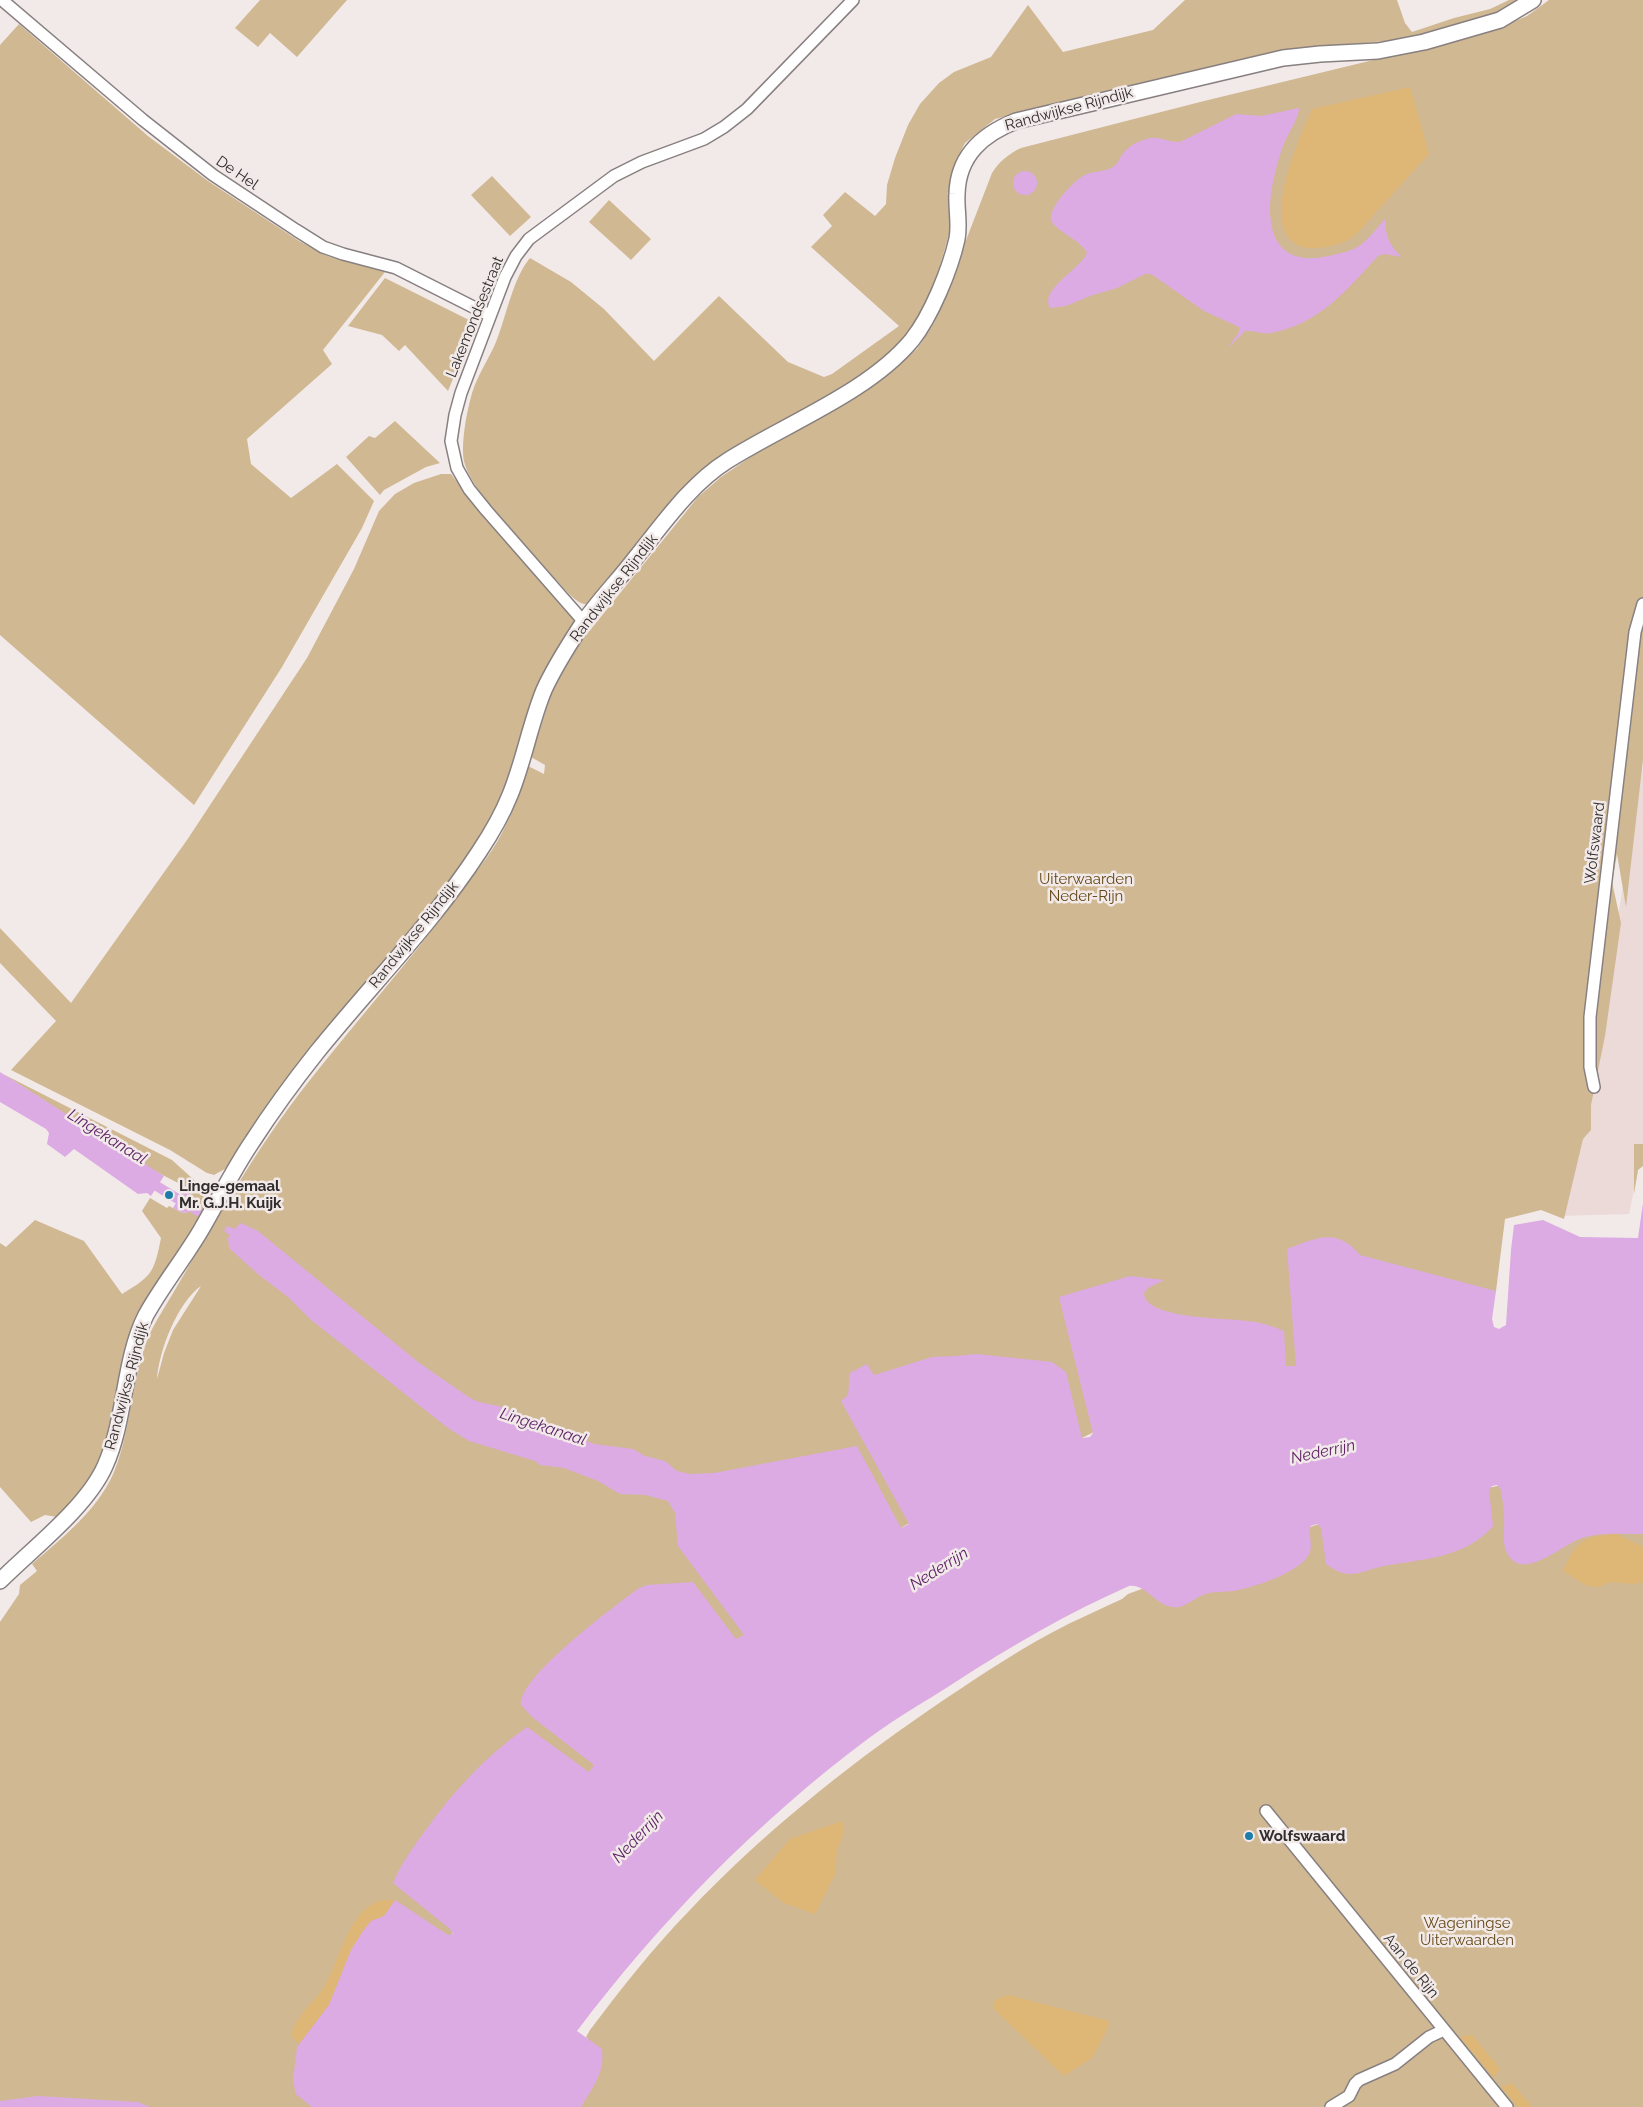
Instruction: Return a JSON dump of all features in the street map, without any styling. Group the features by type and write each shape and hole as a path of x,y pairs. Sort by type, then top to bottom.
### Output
{"street":[{"name":"De Hel","path":"2,0 182,151 213,175 296,230 324,246 343,254 396,268 489,316"},
{"name":"Lakemondsestraat","path":"584,622 469,489 457,468 452,441 455,415 460,393 489,316 516,256 529,239 614,176 642,162 704,139 724,127 748,109 853,0"},
{"name":"Randwijkse Rijndijk","path":"0,1581 74,1510 88,1494 105,1468 115,1436 131,1362 144,1318 200,1232 251,1144 317,1051 427,923 476,858 492,832 510,796 545,687 584,622 680,504 724,462 833,401 894,358 912,339 927,318 944,276 956,240 959,218 956,197 959,175 967,156 981,140 1016,121 1250,65 1320,54 1378,51 1433,40 1500,20 1533,0"},
{"name":"Wolfswaard","path":"1594,1087 1590,1067 1590,1018 1635,632 1643,604"},
{"name":"Aan de Rijn","path":"1266,1811 1508,2107"},
{"path":"1331,2107 1349,2096 1359,2080 1395,2064 1428,2037 1444,2030"}],"shaded area":[{"path":"1410,87 1429,154 1362,228 1346,241 1321,248 1308,248 1289,238 1282,223 1285,183 1291,161 1312,109"},
{"path":"1643,765 1643,1146 1629,1214 1558,1216 1617,922"},
{"path":"1616,1534 1643,1547 1643,1582 1635,1584 1609,1582 1599,1587 1587,1586 1563,1571 1572,1553 1582,1542 1596,1536"},
{"path":"842,1821 844,1832 837,1850 835,1874 815,1914 784,1903 755,1880 790,1839"},
{"path":"383,1900 395,1900 384,1916 371,1921 351,1950 329,2005 299,2044 291,2035 297,2021 324,1987 353,1924 361,1913 371,1905"},
{"path":"1008,1995 1109,2021 1108,2028 1092,2058 1064,2076 993,2008 995,2000"},
{"path":"1473,2036 1500,2069 1494,2078 1460,2037"},
{"path":"1512,2083 1532,2107 1518,2107 1501,2087"}],"green space":[{"path":"260,0 347,0 297,57 270,33 258,47 235,28"},
{"path":"1185,0 1397,0 1405,23 1412,32 1454,18 1490,9 1509,0 1524,0 1484,20 1438,32 1386,41 1276,51 995,119 965,143 957,159 949,187 950,231 930,300 921,319 898,347 867,372 725,457 590,604 581,603 569,594 494,511 480,492 470,476 463,454 468,407 478,378 496,342 514,287 530,258 571,282 604,309 654,361 719,296 788,362 824,377 832,374 899,326 811,247 832,226 823,215 845,192 875,216 886,204 887,185 908,125 920,104 939,83 954,72 991,57 1028,5 1063,52 1153,30"},
{"name":"Uiterwaarden Neder-Rijn","path":"1549,0 1643,0 1643,760 1626,907 1617,854 1612,882 1621,923 1605,1036 1591,1105 1591,1130 1583,1139 1564,1219 1541,1210 1505,1219 1496,1291 1293,1367 1094,1432 904,1526 741,1638 590,1772 452,1934 343,2107 0,2107 0,1622 19,1594 20,1585 37,1571 32,1564 78,1523 99,1499 107,1486 120,1454 137,1375 148,1337 242,1177 299,1094 417,949 492,850 510,817 528,766 544,774 545,765 531,757 552,692 578,645 698,497 721,477 752,456 856,396 889,373 917,349 934,323 992,173 1012,153 1021,148 1204,101 1489,32 1527,16","holes":["201,1286 173,1330 157,1379 161,1354 177,1315 193,1293"]},
{"path":"19,24 148,136 208,181 299,241 327,256 385,272 323,350 332,364 247,439 251,464 291,498 337,464 374,501 362,528 282,667 194,805 0,635 0,45"},
{"path":"492,176 531,217 510,236 471,195"},
{"path":"609,200 651,239 631,260 589,222"},
{"path":"385,278 471,321 474,327 448,391 405,345 399,351 382,335 348,326"},
{"path":"395,421 440,463 426,467 384,490 380,495 346,457 369,436 375,438"},
{"path":"441,474 451,474 476,507 571,612 575,627 507,789 469,859 357,997 232,1165 214,1175 207,1173 170,1150 11,1070 56,1021 0,963 0,928 71,1003 187,840 307,658 354,569 379,511 395,494 414,483"},
{"path":"3,1074 172,1160 213,1197 164,1281 97,1470 65,1511 57,1517 45,1515 31,1522 0,1487 0,1243 6,1247 35,1220 84,1241 122,1294 146,1278 156,1259 161,1238 142,1211 150,1198 167,1208 169,1206 183,1213 193,1211 196,1206 193,1197 180,1187 182,1185 149,1168"},
{"path":"1634,1144 1643,1144 1643,1166 1638,1170 1634,1194"},
{"name":"Wageningse Uiterwaarden","path":"1643,1480 1643,2107 540,2107 588,2039 586,2037 590,2030 663,1939 716,1883 834,1779 897,1732 1005,1660 1037,1641 1070,1623 1122,1599 1128,1594 1316,1525 1497,1486"}],"water":[{"path":"1299,108 1280,154 1271,196 1270,213 1276,239 1289,253 1298,257 1320,258 1356,248 1385,219 1389,240 1402,257 1385,254 1378,256 1331,304 1304,322 1288,329 1271,333 1245,331 1228,348 1239,332 1239,327 1204,311 1151,274 1145,274 1117,288 1066,306 1050,308 1048,301 1050,294 1087,253 1084,248 1057,228 1051,220 1051,214 1058,201 1076,181 1087,174 1113,167 1127,149 1143,140 1155,138 1180,142 1236,114 1261,116"},
{"path":"1025,171 1033,175 1037,183 1033,191 1025,195 1017,191 1013,183 1017,175"},
{"path":"0,1072 164,1176 151,1196 147,1193 138,1194 74,1149 65,1157 47,1144 49,1133 46,1129 0,1102"},
{"path":"184,1190 193,1197 199,1209 197,1213 193,1211 183,1213 173,1208"},
{"name":"Nederrijn","path":"1643,1203 1643,1534 1589,1536 1542,1560 1521,1564 1513,1560 1506,1551 1503,1503 1501,1490 1497,1485 1492,1486 1489,1490 1493,1526 1470,1545 1429,1559 1384,1566 1358,1573 1348,1574 1336,1571 1326,1564 1321,1528 1317,1524 1309,1529 1311,1549 1306,1559 1288,1572 1253,1586 1234,1591 1214,1592 1199,1597 1181,1607 1172,1607 1160,1603 1140,1588 1129,1586 1084,1607 1018,1643 890,1724 828,1770 750,1838 677,1911 642,1950 577,2031 602,2049 600,2073 581,2107 312,2107 296,2094 293,2081 297,2047 329,2005 351,1950 371,1921 384,1916 395,1900 448,1935 453,1934 450,1929 393,1883 403,1862 416,1843 459,1788 484,1762 527,1727 589,1772 594,1765 532,1717 521,1705 524,1693 551,1661 591,1625 639,1588 647,1585 693,1582 736,1639 744,1635 678,1546 675,1513 668,1501 645,1495 620,1494 598,1481 564,1468 540,1465 535,1461 469,1441 448,1428 310,1319 288,1297 259,1275 229,1248 228,1238 230,1235 224,1231 227,1226 234,1229 241,1223 258,1231 418,1362 470,1398 503,1407 538,1423 551,1426 594,1444 633,1449 645,1456 665,1461 677,1471 690,1474 714,1473 857,1446 901,1528 909,1524 841,1401 848,1395 850,1373 867,1364 874,1375 932,1357 977,1354 1052,1362 1066,1372 1082,1438 1090,1437 1093,1433 1059,1297 1130,1276 1164,1280 1148,1288 1144,1293 1148,1302 1157,1308 1188,1316 1257,1322 1284,1331 1286,1366 1296,1366 1287,1249 1307,1241 1326,1237 1334,1238 1351,1246 1360,1255 1496,1291 1492,1319 1494,1327 1499,1329 1506,1325 1514,1225 1543,1220 1580,1237 1638,1238"},
{"path":"38,2096 138,2102 150,2107 0,2107 0,2101"}],"waterway":[{"name":"Lingekanaal","path":"145,1179 198,1211"}],"place":[{"name":"Linge-gemaal Mr. G.J.H. Kuijk","path":"169,1195"},
{"name":"Wolfswaard","path":"1249,1836"}]}
